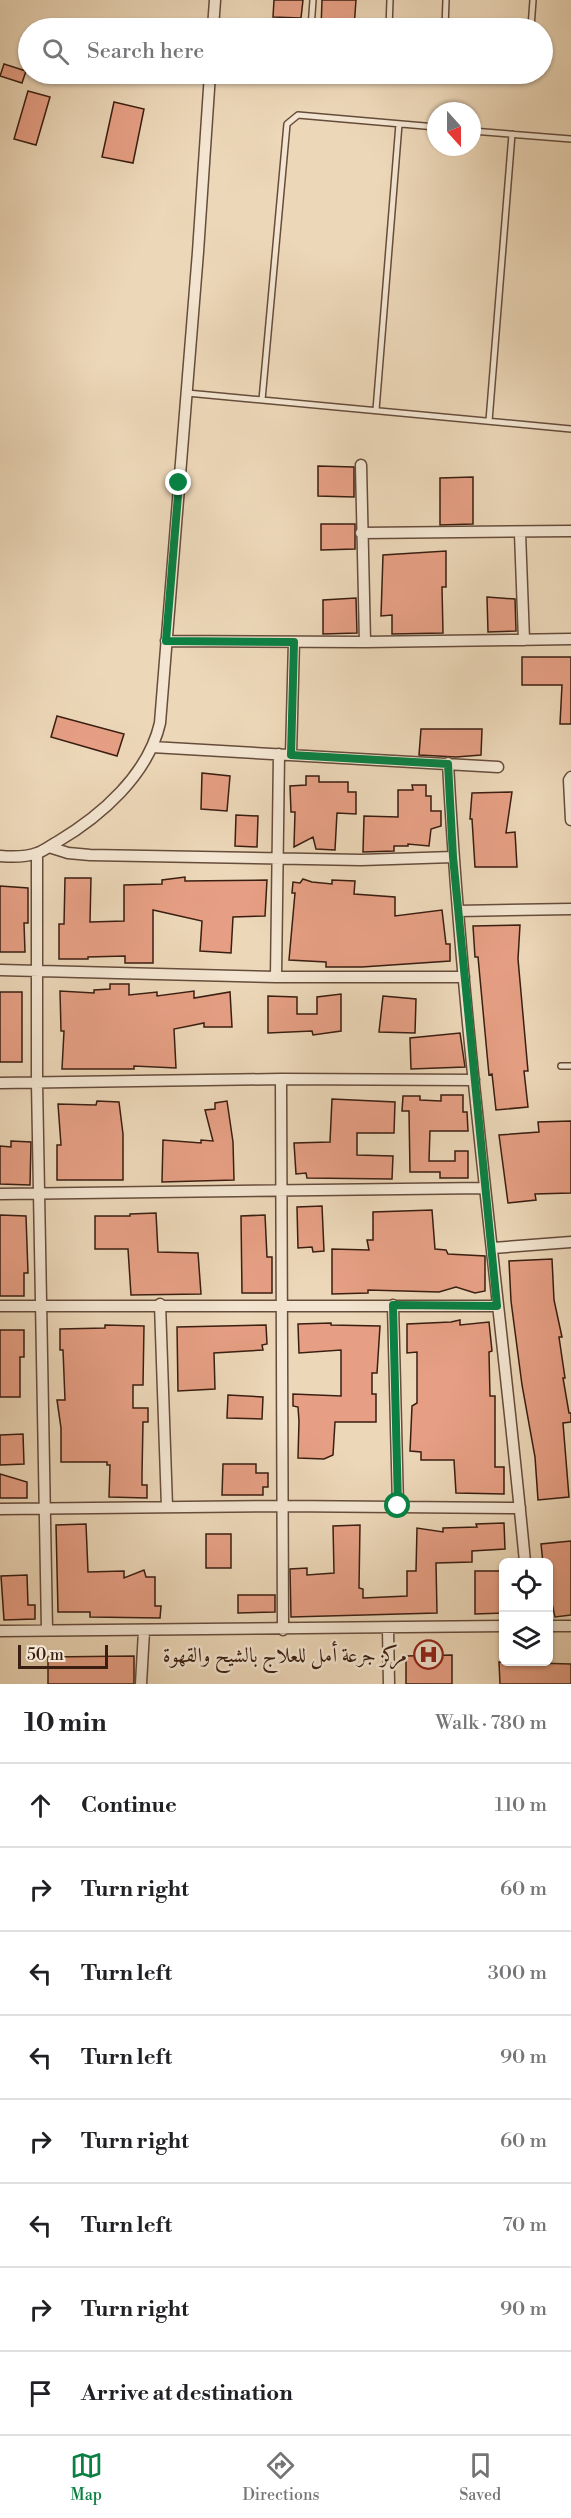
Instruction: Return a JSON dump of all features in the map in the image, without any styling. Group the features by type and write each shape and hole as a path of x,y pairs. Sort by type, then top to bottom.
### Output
{"street":[{"path":"214,18 215,0"},
{"path":"0,856 37,853 80,828 114,799 138,769 152,747 160,723 209,84"},
{"path":"361,465 365,642"},
{"path":"361,533 571,531"},
{"path":"520,533 524,640"},
{"path":"166,641 365,642 571,639"},
{"path":"291,755 294,642"},
{"path":"152,747 498,767"},
{"path":"276,977 279,754"},
{"path":"448,764 453,857 464,977 525,1558"},
{"path":"571,777 569,780 571,820"},
{"path":"49,847 68,854 90,855 360,860 453,857"},
{"path":"37,853 36,1083 47,1630"},
{"path":"458,911 571,909"},
{"path":"0,970 276,977 464,977"},
{"path":"0,1083 280,1079 474,1080"},
{"path":"280,1079 283,1630"},
{"path":"0,1194 485,1188"},
{"path":"493,1248 571,1242"},
{"path":"160,1304 167,1507"},
{"path":"0,1306 280,1304 497,1306"},
{"path":"393,1305 398,1506"},
{"path":"0,1509 283,1506 520,1508"},
{"path":"0,1631 499,1626"},
{"path":"553,1626 571,1626"},
{"path":"388,1629 389,1684"},
{"path":"141,1684 144,1631"}],"lane":[{"path":"312,18 313,0"},
{"path":"389,18 390,0"},
{"path":"445,18 446,0"},
{"path":"532,18 533,0"},
{"path":"262,400 287,124 298,115 427,126"},
{"path":"376,410 399,124"},
{"path":"481,131 571,140"},
{"path":"489,421 512,134"},
{"path":"187,393 571,429"},
{"path":"561,1066 571,1066"}],"building":[{"path":"274,0 303,0 301,18 273,17"},
{"path":"322,0 356,0 355,18 321,18"},
{"path":"4,64 18,68 18,82 0,76"},
{"path":"28,91 50,97 36,145 14,139"},
{"path":"114,102 144,109 133,163 102,157"},
{"path":"318,466 354,467 354,497 318,496"},
{"path":"473,477 473,524 440,525 440,478"},
{"path":"321,524 355,524 355,549 321,550"},
{"path":"446,551 446,587 442,587 443,633 392,634 392,615 381,616 383,555"},
{"path":"487,597 515,599 516,631 488,632"},
{"path":"356,598 357,633 323,634 323,600"},
{"path":"522,657 571,657 571,724 560,724 562,685 522,685"},
{"path":"57,716 124,734 117,756 51,737"},
{"path":"421,729 482,729 481,755 456,757 419,755"},
{"path":"202,773 230,776 227,811 201,809"},
{"path":"306,776 319,776 319,782 348,782 348,792 356,792 356,814 337,813 335,850 316,849 313,837 294,847 295,812 291,812 290,786 306,785"},
{"path":"412,785 426,785 426,796 431,796 431,811 441,811 441,826 431,829 429,846 408,844 408,846 394,846 394,851 363,852 364,816 398,817 398,790 413,790"},
{"path":"512,792 506,833 515,832 517,867 475,867 472,819 470,819 472,793"},
{"path":"236,815 258,816 257,847 235,846"},
{"path":"185,877 185,881 267,880 265,916 233,917 231,953 200,951 202,921 153,910 153,963 125,963 125,956 59,959 59,924 64,924 65,878 91,878 90,922 124,921 124,885 162,884 162,880"},
{"path":"303,879 332,884 332,880 355,881 354,894 395,897 395,916 442,910 446,944 450,944 450,961 326,967 326,962 289,960 295,893 292,893 293,882 300,883"},
{"path":"0,886 28,888 28,923 24,923 25,952 0,952"},
{"path":"520,925 518,959 528,1071 524,1071 528,1107 496,1110 492,1074 489,1075 473,926"},
{"path":"110,984 129,984 129,995 157,992 157,996 194,991 194,998 230,992 232,1027 204,1027 204,1023 174,1029 176,1068 134,1066 134,1069 62,1069 64,1031 61,1031 60,991 94,993 94,990 110,989"},
{"path":"0,992 22,992 22,1062 0,1062"},
{"path":"341,994 341,1031 313,1035 312,1031 268,1033 268,996 297,997 297,1014 317,1014 317,997"},
{"path":"383,996 416,999 415,1033 379,1032"},
{"path":"460,1033 465,1067 411,1069 410,1038"},
{"path":"441,1095 463,1095 463,1112 467,1112 468,1131 430,1131 429,1161 455,1161 455,1151 468,1151 468,1178 440,1178 440,1172 410,1172 409,1111 402,1111 403,1096 420,1096 420,1100 441,1101"},
{"path":"332,1099 395,1102 394,1133 357,1133 357,1155 393,1156 392,1179 307,1178 306,1173 296,1174 294,1143 330,1142"},
{"path":"97,1101 119,1102 123,1134 123,1180 57,1180 57,1145 61,1145 58,1104 96,1105"},
{"path":"227,1101 233,1142 234,1180 162,1182 163,1140 201,1143 201,1140 213,1141 205,1110 215,1109 215,1103"},
{"path":"571,1121 571,1193 535,1194 536,1200 508,1203 499,1135 539,1132 538,1122"},
{"path":"11,1141 31,1142 30,1185 0,1184 0,1146 11,1147"},
{"path":"322,1206 324,1251 313,1252 312,1247 298,1248 297,1207"},
{"path":"432,1210 435,1249 446,1250 448,1254 485,1256 485,1291 475,1293 456,1287 439,1292 368,1290 368,1293 332,1294 332,1249 369,1250 367,1240 373,1240 373,1212"},
{"path":"156,1213 158,1252 198,1253 201,1294 131,1295 128,1249 95,1249 95,1216"},
{"path":"0,1215 26,1216 28,1273 24,1273 24,1296 0,1296"},
{"path":"265,1215 267,1257 272,1257 272,1293 242,1293 241,1216"},
{"path":"552,1259 554,1300 562,1337 559,1337 565,1378 563,1378 569,1413 571,1413 571,1422 563,1423 569,1497 538,1500 535,1457 522,1385 511,1301 509,1261"},
{"path":"460,1320 460,1325 489,1322 492,1351 489,1352 490,1396 495,1396 495,1467 504,1467 504,1494 456,1493 454,1460 421,1460 421,1452 410,1451 412,1406 417,1403 417,1352 407,1353 407,1324"},
{"path":"331,1323 331,1325 380,1326 377,1373 372,1373 372,1394 376,1394 376,1422 335,1422 333,1455 324,1459 298,1458 298,1407 293,1406 293,1394 341,1396 341,1350 299,1353 298,1324"},
{"path":"105,1325 144,1326 143,1385 133,1385 133,1408 148,1408 148,1422 143,1422 142,1474 142,1485 147,1485 147,1498 109,1497 110,1465 107,1465 107,1462 61,1462 61,1428 57,1400 65,1400 60,1329 105,1328"},
{"path":"266,1325 267,1344 262,1345 263,1350 214,1353 215,1389 178,1391 177,1327"},
{"path":"0,1330 24,1330 24,1357 20,1357 20,1397 0,1397"},
{"path":"228,1395 263,1397 262,1419 227,1418"},
{"path":"23,1434 24,1464 0,1465 0,1435"},
{"path":"223,1464 256,1464 256,1473 268,1473 268,1487 263,1487 263,1495 222,1495"},
{"path":"0,1474 27,1482 27,1498 0,1498"},
{"path":"504,1523 505,1549 472,1551 472,1562 436,1563 437,1613 291,1617 290,1569 307,1568 307,1575 334,1573 333,1526 360,1525 359,1588 363,1589 363,1598 407,1596 407,1571 416,1571 417,1528 443,1532 443,1528"},
{"path":"86,1524 88,1572 124,1571 124,1578 144,1570 146,1577 155,1577 155,1606 161,1606 160,1618 90,1617 90,1612 58,1612 56,1525"},
{"path":"206,1534 231,1534 231,1568 206,1568"},
{"path":"571,1541 571,1615 555,1617 553,1558 542,1558 541,1544"},
{"path":"475,1571 499,1571 499,1613 475,1614"},
{"path":"27,1575 28,1605 35,1605 35,1619 4,1620 1,1576"},
{"path":"238,1595 275,1595 275,1612 238,1613"},
{"path":"452,1655 452,1684 406,1684 406,1656"},
{"path":"134,1656 134,1684 48,1684 48,1657"},
{"path":"571,1664 571,1684 500,1684 499,1666"}],"place":[{"name":"مركز جرعة أمل للعلاج بالشيح والقهوة","path":"428,1655"}],"route":[{"path":"179,483 166,641 294,642 291,755 448,764 453,857 497,1306 393,1305 398,1506"}]}
